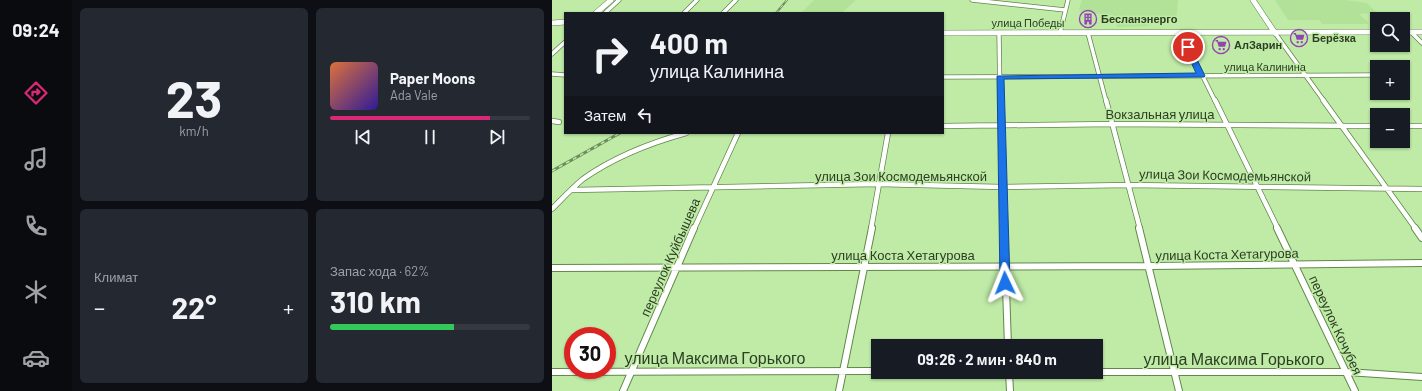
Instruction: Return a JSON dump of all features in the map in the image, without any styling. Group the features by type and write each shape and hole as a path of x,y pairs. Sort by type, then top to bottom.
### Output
{"main road":[{"path":"597,12 611,0"},
{"path":"1253,0 1276,33"},
{"path":"552,23 564,22"},
{"name":"улица Победы","path":"944,33 1370,32"},
{"path":"1411,32 1422,32"}],"street":[{"path":"606,12 619,0"},
{"path":"685,12 698,0"},
{"path":"724,12 736,0"},
{"path":"972,0 1065,10"},
{"path":"1060,32 1068,0"},
{"name":"переулок Кочубея","path":"1181,32 1201,76 1295,264 1355,391"},
{"path":"1411,32 1422,43"},
{"path":"998,33 1004,267 1008,339"},
{"path":"1088,33 1150,266 1179,391"},
{"path":"1276,33 1305,76 1343,126 1422,238"},
{"path":"552,54 564,43"},
{"path":"552,74 564,75"},
{"name":"улица Калинина","path":"944,77 1370,75"},
{"path":"552,122 559,122"},
{"name":"Вокзальная улица","path":"944,126 1113,124 1370,126"},
{"path":"1410,126 1422,126"},
{"path":"552,209 587,176 630,152 664,139 682,134"},
{"name":"переулок Куйбышева","path":"623,391 677,266 738,134"},
{"path":"839,391 865,266 888,134"},
{"name":"улица Зои Космодемьянской","path":"572,190 878,184 1002,187 1129,185 1422,189"},
{"name":"улица Коста Хетагурова","path":"552,268 677,266 1004,267 1422,263"},
{"name":"улица Максима Горького","path":"552,372 632,373 871,371"},
{"name":"улица Максима Горького","path":"1103,372 1346,372 1422,377"},
{"path":"1009,379 1010,391"}],"shaded area":[{"path":"814,0 856,0 843,12 802,12"},
{"path":"1082,0 1178,0 1176,22 1146,22 1149,26 1117,27 1113,15 1081,12 1079,9"},
{"path":"1275,0 1345,0 1367,3 1376,12 1359,14 1369,23 1368,24 1322,24 1319,20 1288,20"}],"railway":[{"path":"777,12 787,0"},
{"path":"552,171 618,134"}],"place":[{"name":"Бесланэнерго","path":"1088,19"},
{"name":"Берёзка","path":"1299,38"},
{"name":"АлЗарин","path":"1221,45"}],"route":[{"path":"1005,283 1000,77 1201,76 1188,47"}]}
